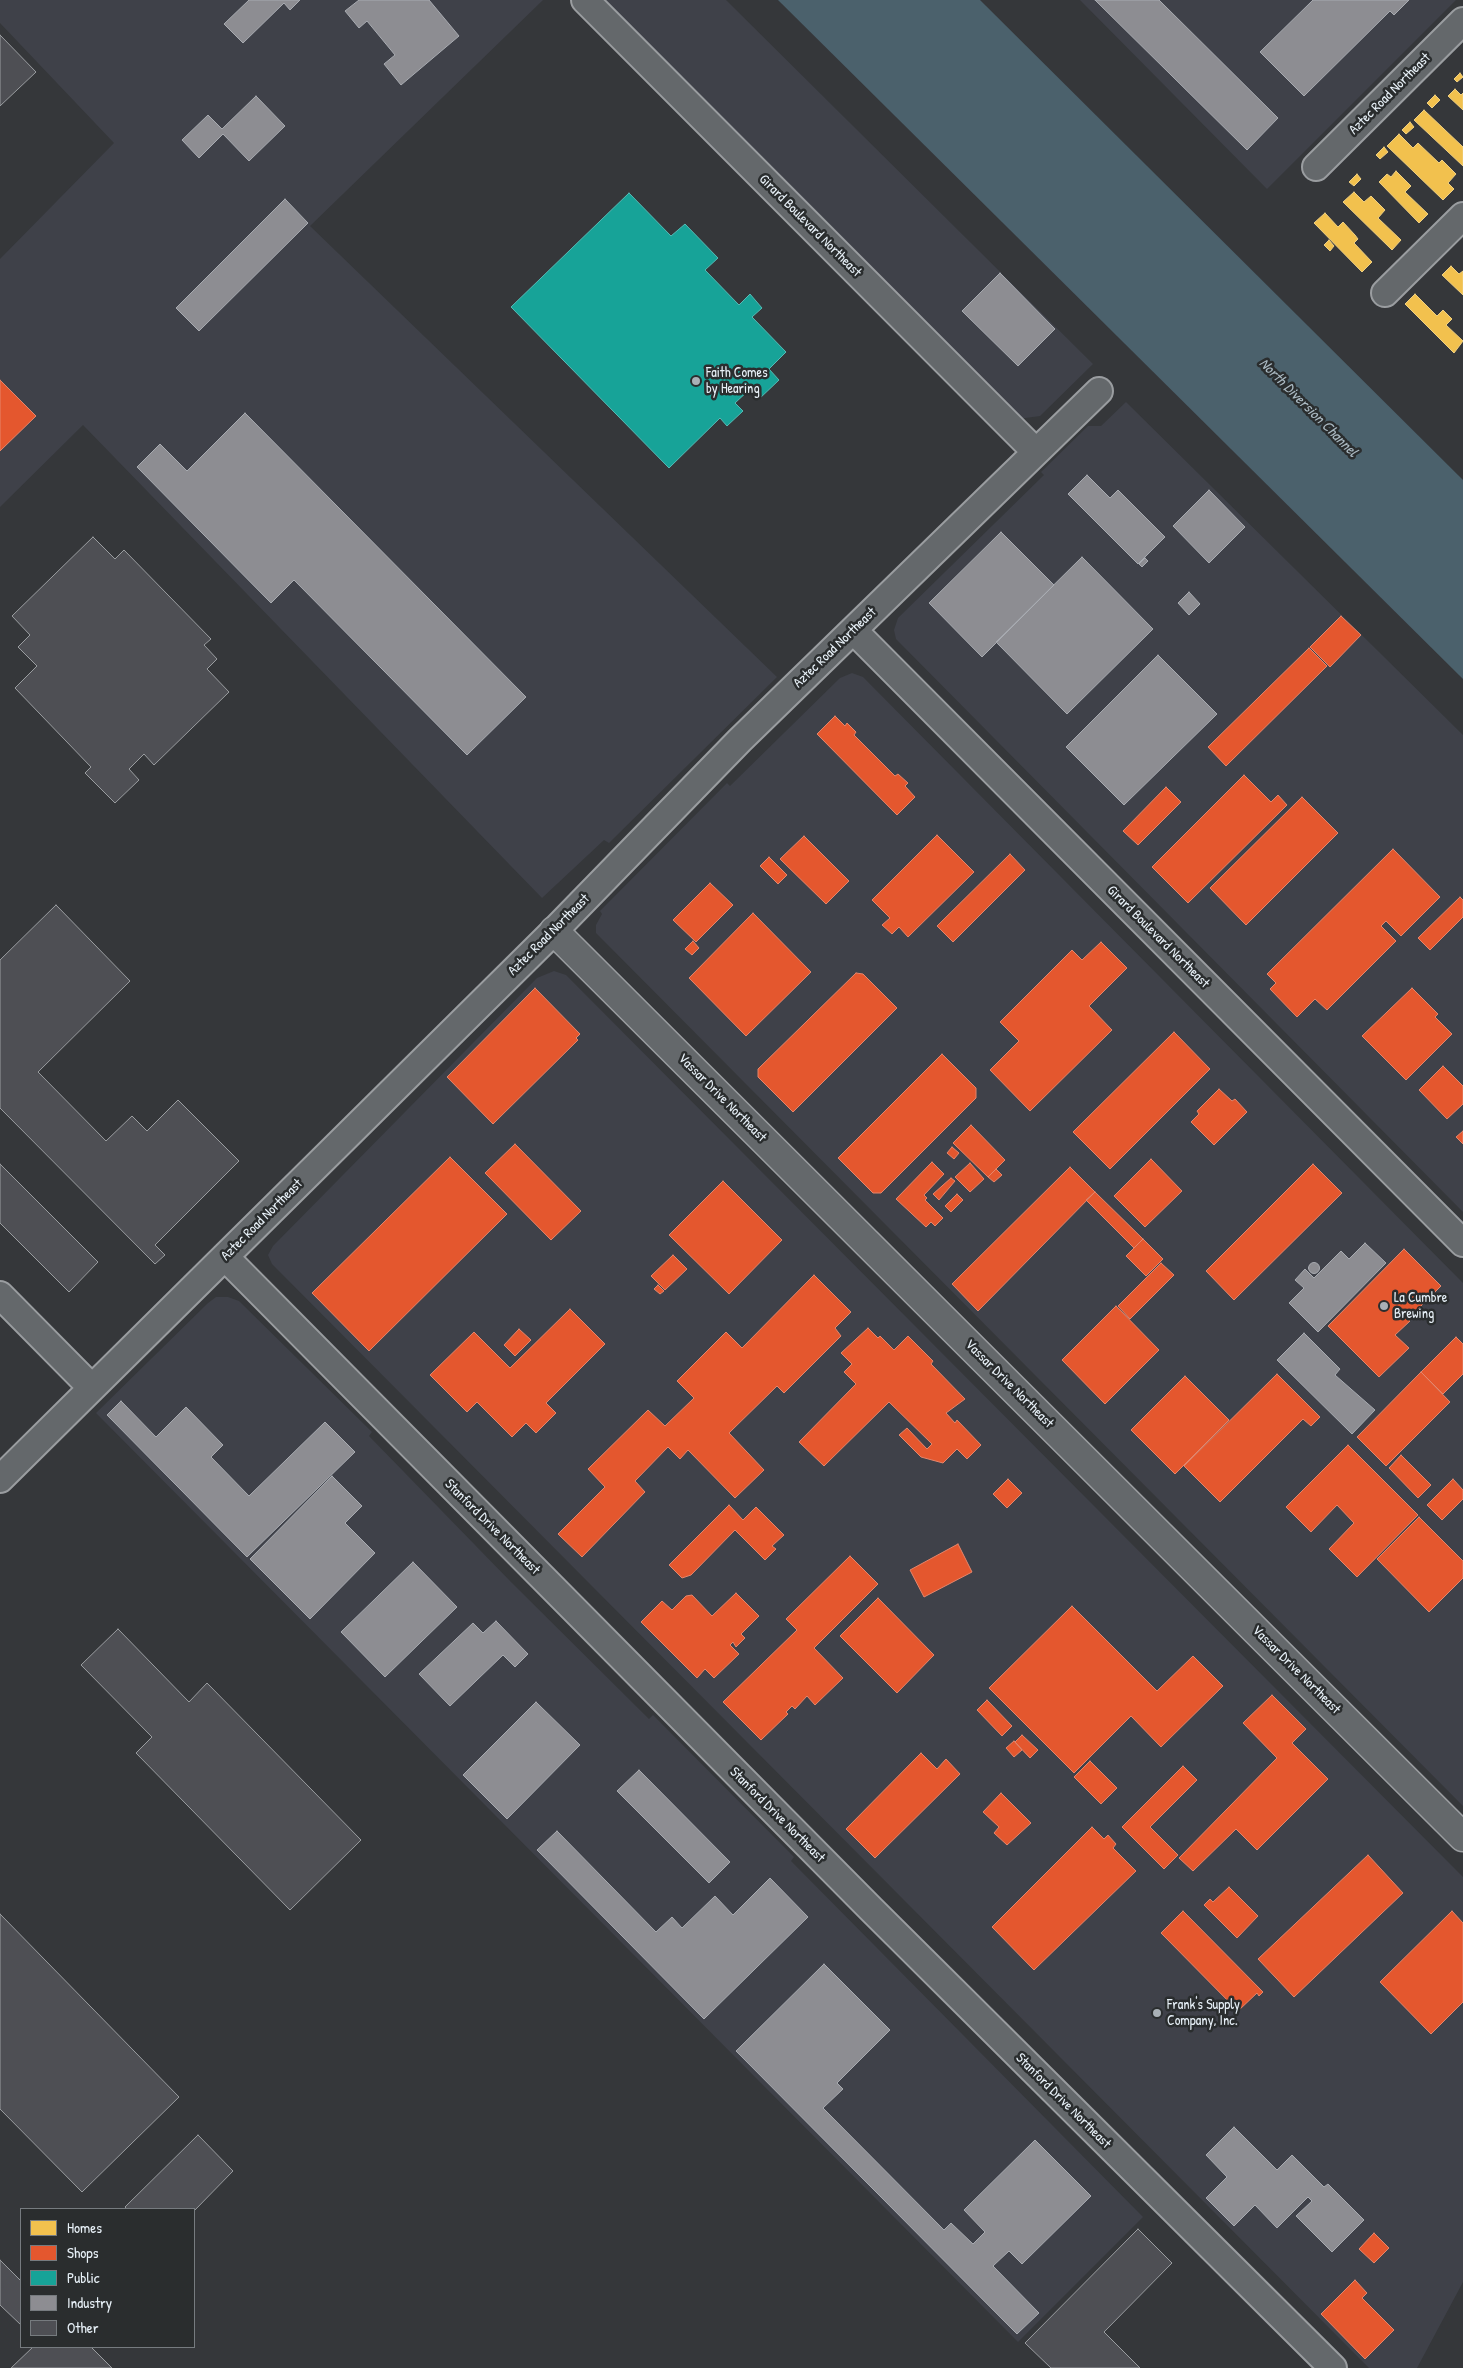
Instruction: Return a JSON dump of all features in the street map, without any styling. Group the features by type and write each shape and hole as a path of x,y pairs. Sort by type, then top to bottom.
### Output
{"street":[{"name":"Girard Boulevard Northeast","path":"585,0 1036,452"},
{"name":"Aztec Road Northeast","path":"1316,167 1463,21"},
{"path":"1385,293 1463,216"},
{"name":"Aztec Road Northeast","path":"0,1479 554,931 734,747 1099,391"},
{"name":"Girard Boulevard Northeast","path":"854,631 1463,1243"},
{"name":"Vassar Drive Northeast","path":"554,931 1463,1837"},
{"name":"Stanford Drive Northeast","path":"225,1257 864,1902 1333,2368"},
{"path":"0,1295 92,1388"}],"shaded area":[{"path":"0,0 543,0 310,226 777,677 609,843 604,840 542,898 83,425 0,507 0,259 114,143 0,23"},
{"path":"597,0 726,0 1093,364 1040,416 1018,419"},
{"path":"1080,0 1456,0 1267,189"},
{"path":"1126,402 1463,735 1463,1212 896,639 894,630 898,618 1044,475 1041,472 1088,426 1101,426"},
{"path":"852,673 863,677 1463,1283 1463,1806 596,933 596,925 602,914 600,911 727,783 730,786 840,678"},
{"path":"554,971 566,975 1463,1877 1463,2282 1417,2368 1369,2368 272,1264 268,1255 273,1246 537,978"},
{"path":"216,1297 228,1297 239,1301 372,1432 369,1436 511,1582 649,1719 653,1715 794,1857 791,1861 1143,2217 1018,2342 96,1413"}],"water":[{"name":"North Diversion Channel","path":"778,0 980,0 1463,480 1463,679"}],"building: Homes":[{"path":"1460,73 1463,77 1457,82 1454,79"},
{"path":"1455,89 1461,95 1463,93 1463,110 1448,96"},
{"path":"1435,95 1440,100 1432,108 1427,103"},
{"path":"1424,110 1463,147 1463,166 1414,120"},
{"path":"1410,122 1414,127 1406,134 1402,130"},
{"path":"1399,134 1413,148 1418,143 1439,163 1442,160 1456,174 1448,183 1454,189 1443,200 1387,146"},
{"path":"1384,147 1388,152 1380,159 1376,155"},
{"path":"1396,171 1411,186 1405,192 1428,214 1419,223 1379,182 1387,174 1391,177"},
{"path":"1357,174 1361,179 1354,186 1349,182"},
{"path":"1354,192 1364,202 1371,196 1385,210 1378,218 1401,240 1392,250 1343,202"},
{"path":"1325,213 1338,227 1343,222 1358,239 1354,243 1372,262 1362,272 1314,223"},
{"path":"1329,240 1334,246 1330,251 1324,245"},
{"path":"1451,266 1459,274 1463,271 1463,295 1442,275"},
{"path":"1415,294 1437,316 1443,310 1452,319 1446,325 1463,341 1454,353 1405,304"}],"building: Shops":[{"path":"0,380 36,416 0,451"},
{"path":"1341,616 1361,635 1330,667 1310,647"},
{"path":"1309,648 1327,666 1226,766 1208,747"},
{"path":"835,716 845,726 847,723 856,732 854,735 895,776 898,774 908,783 905,786 915,797 897,815 817,734"},
{"path":"1244,775 1271,802 1278,795 1287,805 1188,903 1152,867"},
{"path":"1166,787 1181,802 1138,845 1123,831"},
{"path":"1302,797 1338,833 1246,925 1210,888"},
{"path":"937,835 974,872 908,937 899,927 892,934 882,925 890,918 872,900"},
{"path":"804,836 849,881 826,904 780,859"},
{"path":"1393,849 1440,897 1401,936 1386,921 1381,926 1396,941 1327,1010 1315,999 1297,1017 1270,989 1276,983 1267,974"},
{"path":"1010,854 1025,870 953,942 937,926"},
{"path":"769,857 787,875 778,884 760,866"},
{"path":"710,883 733,905 696,942 673,920"},
{"path":"1460,897 1463,900 1463,917 1430,950 1418,938"},
{"path":"753,913 811,972 746,1036 689,978"},
{"path":"693,941 699,948 692,955 685,949"},
{"path":"1101,942 1127,968 1089,1006 1112,1030 1030,1111 990,1070 1019,1041 1000,1022 1072,950 1082,960"},
{"path":"856,973 863,974 897,1008 793,1112 758,1077 758,1069"},
{"path":"535,988 580,1034 576,1038 578,1040 493,1124 447,1077"},
{"path":"1412,988 1438,1014 1435,1017 1452,1034 1406,1080 1362,1036"},
{"path":"1174,1032 1210,1069 1110,1169 1073,1132"},
{"path":"942,1054 976,1088 976,1098 881,1193 873,1193 838,1158"},
{"path":"1443,1066 1463,1086 1463,1104 1447,1119 1419,1090"},
{"path":"1219,1089 1232,1101 1235,1099 1247,1112 1214,1145 1191,1122 1199,1114 1197,1111"},
{"path":"971,1125 1005,1160 988,1177 953,1143"},
{"path":"1463,1131 1463,1144 1456,1137"},
{"path":"515,1144 581,1211 551,1240 485,1173"},
{"path":"952,1147 959,1153 954,1159 947,1153"},
{"path":"450,1157 507,1214 369,1351 312,1293"},
{"path":"1151,1159 1182,1191 1145,1227 1114,1196"},
{"path":"932,1162 944,1174 924,1195 927,1198 925,1200 943,1218 935,1226 931,1222 926,1227 896,1199"},
{"path":"970,1163 984,1179 970,1192 955,1177"},
{"path":"1313,1164 1342,1193 1234,1300 1206,1271"},
{"path":"1070,1167 1095,1192 978,1311 952,1284"},
{"path":"996,1169 1002,1175 994,1182 988,1177"},
{"path":"951,1178 955,1181 939,1200 933,1194"},
{"path":"723,1181 782,1240 729,1294 669,1235"},
{"path":"1095,1192 1143,1239 1134,1248 1086,1200"},
{"path":"957,1194 963,1200 951,1212 945,1206"},
{"path":"1143,1239 1163,1259 1146,1276 1126,1256"},
{"path":"1404,1249 1441,1286 1395,1335 1409,1348 1379,1377 1328,1326"},
{"path":"673,1255 687,1269 665,1290 651,1276"},
{"path":"1161,1263 1174,1275 1130,1319 1118,1306"},
{"path":"814,1275 851,1312 835,1328 841,1336 784,1393 777,1386 729,1433 764,1470 735,1498 688,1450 680,1459 668,1447 635,1481 645,1492 582,1557 558,1534 605,1487 588,1469 648,1410 665,1426 694,1398 677,1381 726,1332 742,1348"},
{"path":"658,1285 664,1291 660,1294 654,1289"},
{"path":"1116,1306 1159,1350 1105,1404 1062,1360"},
{"path":"570,1309 605,1344 546,1403 556,1413 536,1433 526,1423 512,1437 477,1402 467,1412 430,1375 474,1332 510,1368"},
{"path":"868,1328 878,1338 880,1336 894,1350 908,1336 933,1361 931,1364 965,1399 946,1413 955,1423 957,1420 981,1445 967,1459 957,1449 943,1463 921,1457 899,1435 907,1428 927,1449 932,1444 889,1402 824,1466 799,1442 856,1384 844,1372 852,1364 841,1353"},
{"path":"519,1329 531,1340 515,1356 504,1345"},
{"path":"1456,1337 1463,1344 1463,1374 1443,1394 1421,1372"},
{"path":"1421,1372 1450,1402 1386,1466 1357,1437"},
{"path":"1277,1374 1320,1417 1311,1426 1303,1419 1220,1502 1184,1466"},
{"path":"1185,1376 1229,1420 1175,1474 1131,1430"},
{"path":"1348,1445 1418,1515 1357,1577 1329,1549 1354,1523 1337,1505 1311,1532 1286,1507"},
{"path":"1401,1455 1431,1485 1418,1498 1389,1468"},
{"path":"1008,1479 1022,1493 1007,1508 993,1494"},
{"path":"1453,1479 1463,1490 1463,1499 1442,1520 1427,1505"},
{"path":"729,1505 743,1520 756,1507 784,1535 772,1546 776,1549 765,1560 735,1530 691,1575 682,1578 669,1565"},
{"path":"1419,1517 1463,1561 1463,1578 1429,1612 1377,1559"},
{"path":"958,1544 972,1572 924,1597 910,1570"},
{"path":"850,1556 878,1584 814,1648 843,1678 815,1705 807,1696 795,1709 792,1706 786,1712 788,1714 761,1740 723,1702 797,1630 786,1619"},
{"path":"736,1593 759,1616 741,1634 745,1638 736,1647 733,1642 730,1645 739,1654 714,1678 705,1669 697,1678 641,1622 662,1601 672,1610 686,1596 692,1595 712,1616"},
{"path":"878,1598 934,1655 897,1693 840,1636"},
{"path":"1072,1606 1157,1691 1193,1656 1223,1686 1161,1747 1131,1716 1074,1773 989,1688"},
{"path":"1272,1695 1306,1729 1292,1743 1328,1779 1257,1850 1236,1829 1193,1871 1179,1858 1277,1758 1243,1723"},
{"path":"987,1700 1012,1726 1002,1736 977,1710"},
{"path":"1022,1735 1038,1750 1030,1758 1015,1742"},
{"path":"1014,1741 1022,1750 1014,1757 1006,1748"},
{"path":"921,1753 937,1769 946,1759 960,1774 875,1858 846,1829"},
{"path":"1090,1761 1117,1788 1101,1804 1074,1777"},
{"path":"1183,1766 1197,1780 1150,1827 1178,1855 1164,1869 1122,1827"},
{"path":"1001,1793 1031,1823 1007,1845 994,1833 999,1827 983,1812"},
{"path":"1092,1827 1104,1839 1108,1835 1116,1844 1113,1848 1136,1871 1034,1970 992,1927"},
{"path":"1368,1855 1403,1893 1294,1997 1258,1959"},
{"path":"1229,1887 1258,1916 1237,1938 1204,1905 1210,1899 1213,1902"},
{"path":"1183,1911 1263,1992 1259,1996 1257,1993 1238,2011 1161,1933"},
{"path":"1452,1911 1463,1923 1463,2002 1431,2034 1380,1982"},
{"path":"1374,2233 1389,2248 1374,2263 1359,2249"},
{"path":"1355,2280 1367,2293 1362,2298 1394,2330 1365,2359 1321,2314"}],"building: Public":[{"path":"629,193 671,236 685,224 718,258 705,270 739,305 750,294 762,308 752,317 786,352 769,369 779,380 758,400 749,390 735,403 743,411 727,426 720,418 669,468 511,307"}],"building: Industry":[{"path":"249,0 300,0 290,10 284,3 243,43 224,24"},
{"path":"359,0 429,0 459,36 401,85 384,64 395,55 367,21 359,28 345,11"},
{"path":"1095,0 1159,0 1278,118 1247,150"},
{"path":"1313,0 1409,0 1394,15 1390,11 1304,96 1260,52"},
{"path":"256,96 285,126 249,161 223,134 199,158 182,140 208,115 222,129"},
{"path":"285,199 308,223 199,331 176,308"},
{"path":"1000,273 1055,329 1018,366 962,311"},
{"path":"245,413 526,697 467,755 294,580 271,603 137,467 160,444 187,471"},
{"path":"1087,475 1110,498 1118,490 1165,537 1138,564 1068,494"},
{"path":"1209,490 1245,527 1209,563 1173,526"},
{"path":"1001,532 1054,585 982,657 929,603"},
{"path":"1082,557 1153,629 1067,714 996,642"},
{"path":"1145,558 1148,561 1142,567 1139,564"},
{"path":"1189,592 1200,604 1189,615 1178,603"},
{"path":"1158,655 1217,714 1124,805 1066,747"},
{"path":"1365,1243 1386,1263 1318,1332 1289,1303 1304,1288 1295,1280 1305,1269 1314,1278 1341,1251 1349,1259"},
{"path":"1312,1263 1316,1263 1319,1268 1318,1272 1312,1273 1309,1270 1309,1266"},
{"path":"1304,1333 1340,1369 1335,1375 1375,1410 1352,1434 1277,1360"},
{"path":"121,1401 156,1437 186,1407 223,1445 211,1457 249,1496 325,1422 355,1452 247,1557 107,1415"},
{"path":"332,1476 362,1506 345,1523 375,1553 310,1619 250,1559"},
{"path":"413,1562 457,1607 385,1677 341,1632"},
{"path":"496,1621 528,1654 515,1667 503,1655 450,1706 419,1674 473,1623 483,1633"},
{"path":"536,1702 580,1745 507,1819 463,1775"},
{"path":"639,1770 730,1862 709,1883 617,1791"},
{"path":"557,1831 656,1932 672,1917 682,1928 715,1896 733,1915 770,1878 808,1917 704,2019 537,1850"},
{"path":"824,1964 890,2030 837,2083 843,2089 823,2108 944,2230 951,2223 973,2244 985,2232 964,2210 1035,2140 1091,2196 1022,2264 1009,2251 993,2266 1039,2313 1017,2334 736,2051"},
{"path":"1234,2127 1277,2170 1292,2155 1324,2187 1328,2184 1364,2220 1332,2252 1296,2216 1312,2201 1308,2197 1277,2228 1255,2205 1234,2226 1206,2198 1227,2177 1206,2155"}],"building: Other":[{"path":"0,35 36,72 0,106"},
{"path":"93,537 115,559 124,550 211,639 204,645 217,659 207,669 229,692 154,765 144,754 129,769 139,780 115,803 85,773 91,767 15,688 37,666 18,647 30,635 12,616"},
{"path":"56,905 130,981 38,1072 106,1141 132,1116 147,1131 178,1100 239,1161 155,1245 165,1255 155,1264 0,1108 0,960"},
{"path":"0,1164 98,1262 69,1292 0,1223"},
{"path":"118,1629 189,1702 207,1683 361,1840 290,1910 136,1753 152,1737 81,1665"},
{"path":"0,1914 179,2097 82,2192 0,2109"},
{"path":"198,2135 233,2171 195,2210 195,2208 125,2207"},
{"path":"1138,2229 1172,2263 1104,2332 1140,2368 1051,2368 1025,2343"},
{"path":"0,2260 20,2280 20,2324 0,2305"},
{"path":"32,2348 92,2348 112,2368 11,2368"}],"place":[{"name":"Faith Comes by Hearing","path":"696,381"},
{"name":"La Cumbre Brewing","path":"1384,1306"},
{"name":"Frank's Supply Company, Inc.","path":"1157,2013"}]}
